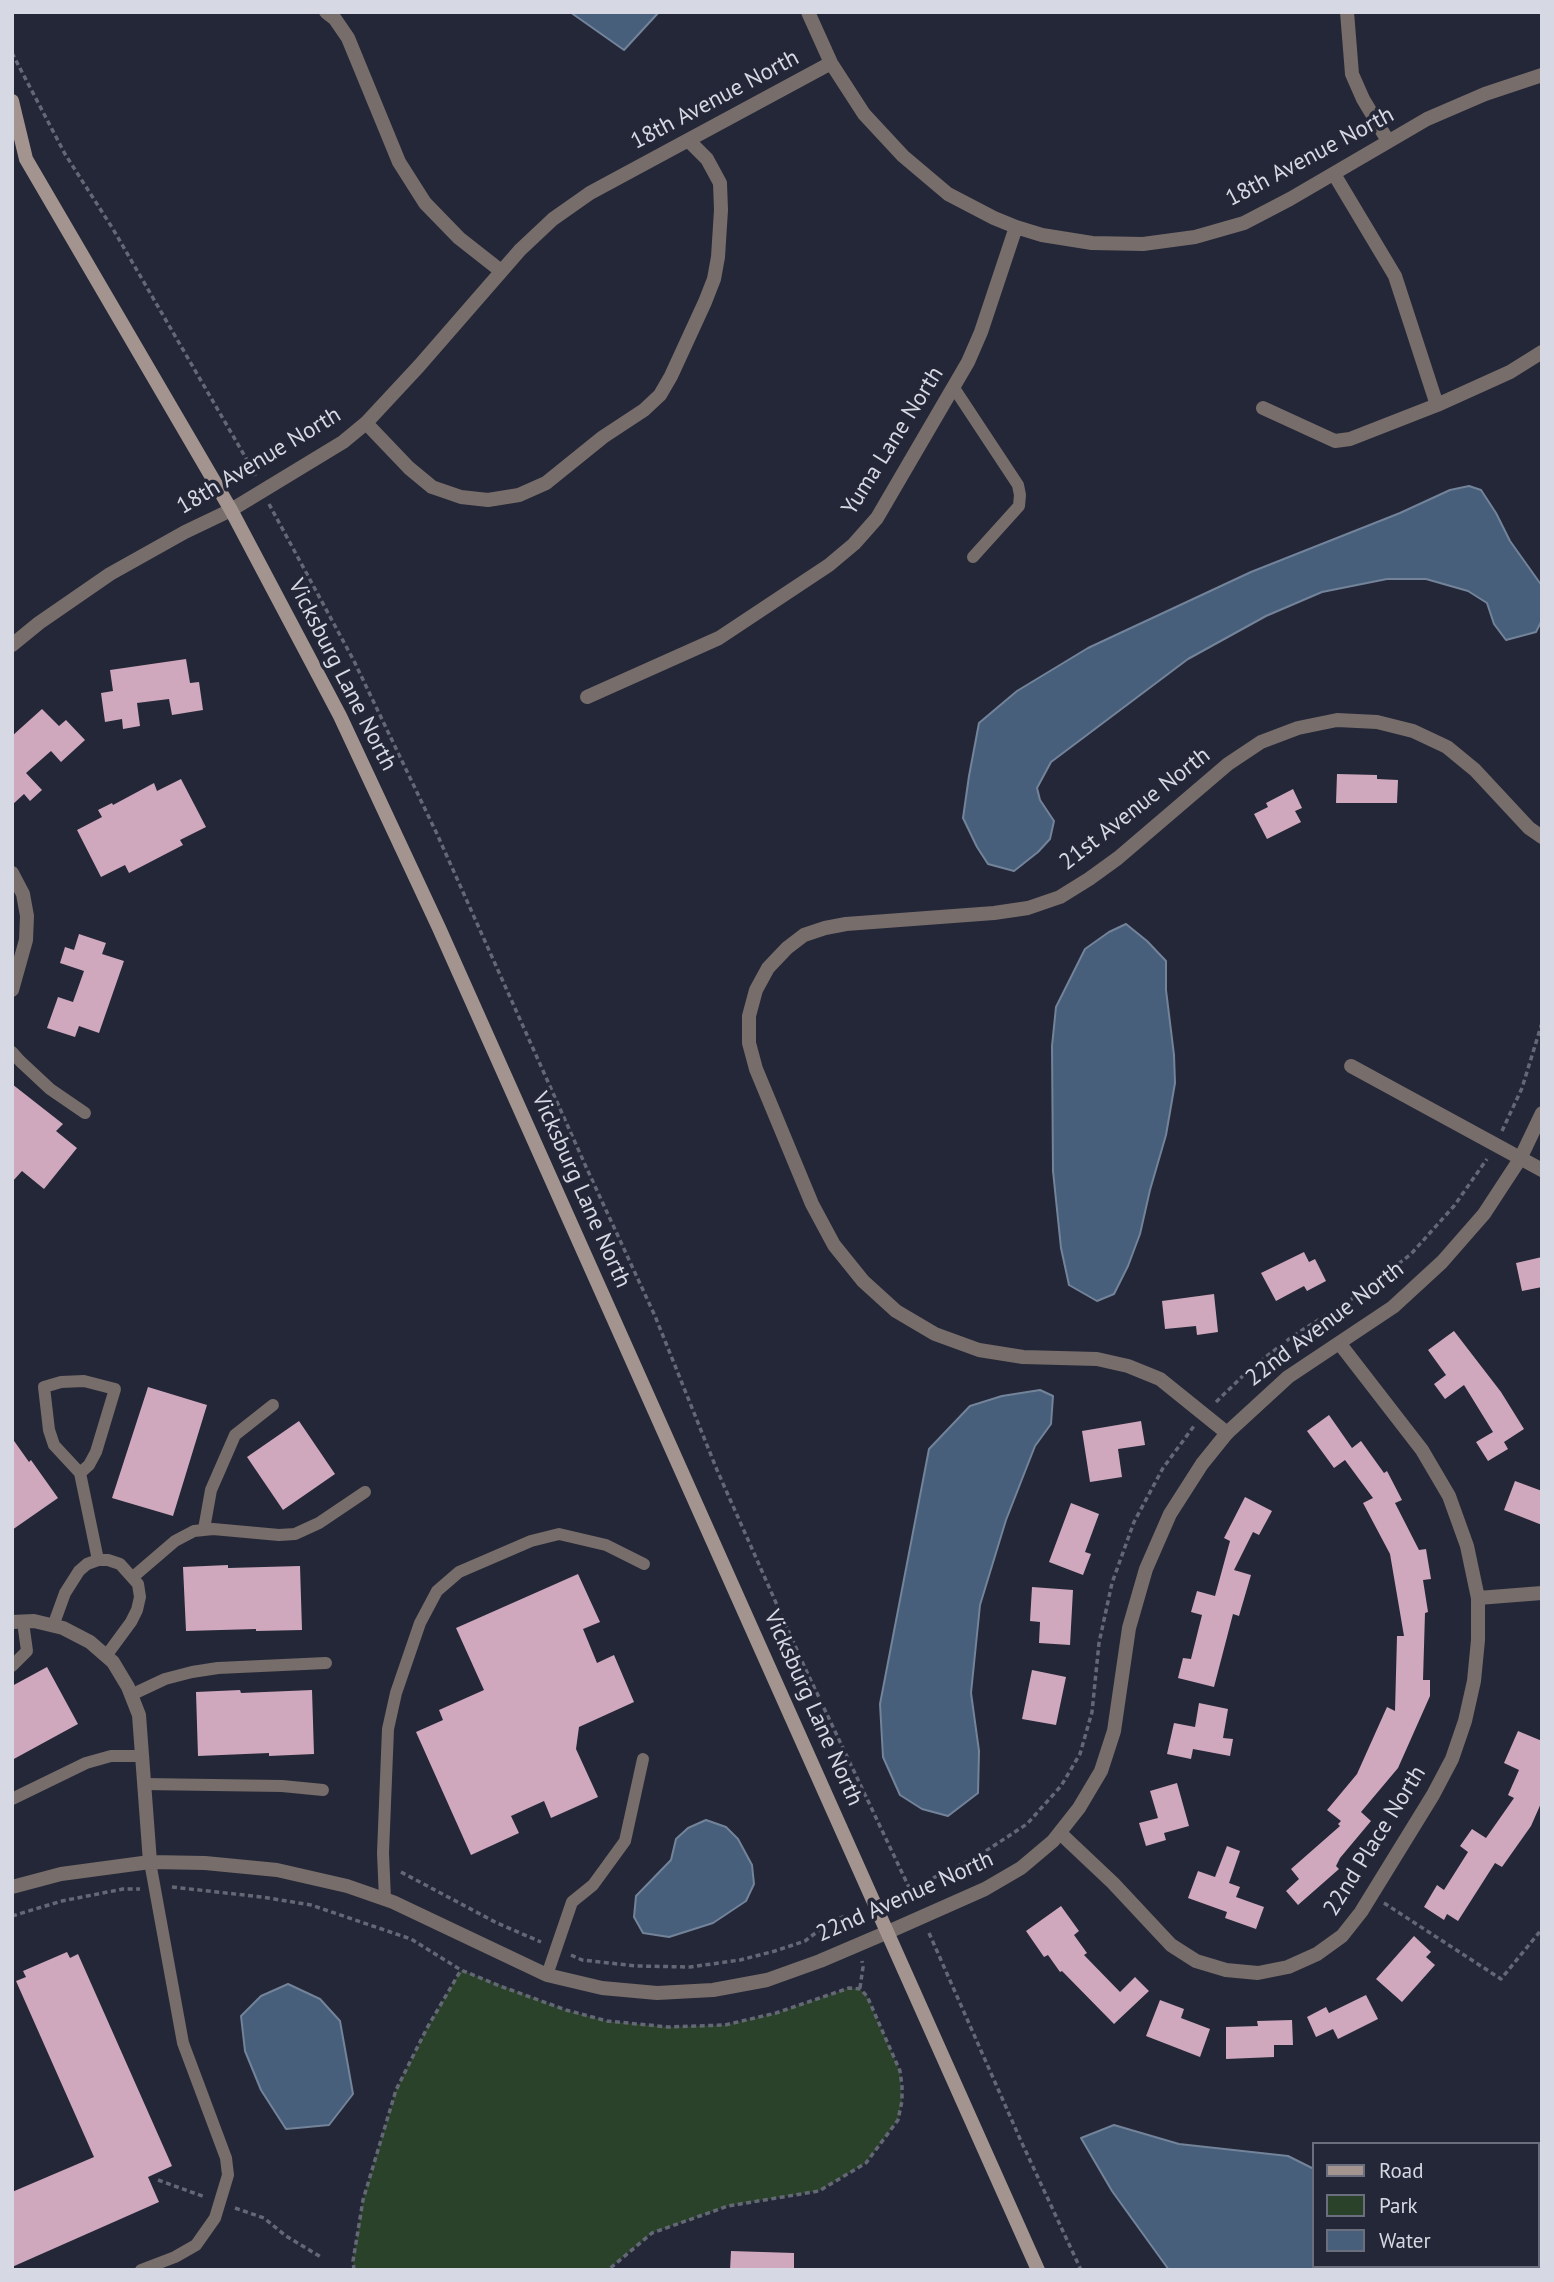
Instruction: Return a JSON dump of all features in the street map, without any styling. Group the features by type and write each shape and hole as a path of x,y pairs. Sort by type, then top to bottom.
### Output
{"main road":[{"name":"Vicksburg Lane North","path":"12,101 26,159 231,510 340,716 439,928 1038,2270"},
{"name":"Vicksburg Lane North","path":"12,151 26,159"}],"street":[{"path":"326,12 335,19 348,38 399,162 425,203 459,238 501,271"},
{"path":"807,12 831,63"},
{"path":"1347,12 1352,74 1363,99 1388,141"},
{"name":"18th Avenue North","path":"12,645 110,574 231,510 343,442 366,422 419,366 520,250 553,219 590,193 831,63 864,114 903,156 948,194 993,218 1042,235 1092,243 1143,244 1195,237 1244,223 1427,119 1485,93 1542,75"},
{"path":"366,422 409,468 432,487 461,497 488,500 519,495 546,483 603,437 644,410 660,395 671,376 705,302 714,279 718,257 720,183 707,159 688,140"},
{"path":"1334,174 1395,276 1437,404"},
{"name":"Yuma Lane North","path":"587,697 719,638 829,565 854,544 877,518 968,362 981,332 1016,227"},
{"path":"1263,408 1335,442 1350,439 1510,372 1542,352"},
{"name":"21st Avenue North","path":"1227,1433 1160,1379 1128,1366 1097,1359 1012,1355 979,1350 935,1334 896,1311 863,1281 834,1245 812,1204 756,1069 749,1043 749,1016 756,990 768,968 787,948 804,936 825,928 1017,909 1060,897 1118,858 1228,764 1261,742 1298,727 1337,720 1377,722 1413,731 1447,747 1475,770 1529,828 1542,837"},
{"path":"12,873 23,894 27,916 26,940 12,990"},
{"path":"1351,1066 1542,1170"},
{"name":"22nd Avenue North","path":"12,1887 61,1874 150,1862 205,1863 277,1870 347,1886 385,1899 547,1975 602,1988 657,1993 713,1990 767,1980 820,1961 985,1889 1021,1868 1053,1841 1079,1808 1101,1771 1114,1731 1129,1628 1146,1569 1170,1514 1202,1464 1227,1433 1288,1377 1393,1307 1442,1262 1484,1214 1520,1159 1542,1113"},
{"name":"22nd Place North","path":"1060,1833 1113,1883 1171,1945 1196,1961 1226,1970 1258,1973 1288,1967 1317,1954 1342,1936 1372,1895 1433,1795 1452,1759 1465,1721 1474,1681 1478,1598 1467,1546 1448,1496 1422,1450 1340,1344"},
{"path":"1478,1598 1542,1593"},
{"path":"18,1622 34,1621 63,1628 90,1642 113,1662 139,1715 150,1862"}],"lane":[{"path":"954,388 1018,485 1020,495 1019,506 973,556"},
{"path":"12,1052 50,1088 85,1113"},
{"path":"80,1473 89,1465 96,1452 115,1388 84,1381 61,1382 44,1387 49,1430 54,1445 80,1473 98,1560"},
{"path":"204,1529 211,1490 235,1435 272,1405"},
{"path":"132,1577 175,1541 194,1531 204,1529 295,1534 319,1523 365,1492"},
{"path":"385,1899 383,1863 388,1729 396,1693 421,1623 437,1591 459,1572 531,1541 559,1534 606,1545 644,1564"},
{"path":"52,1626 65,1593 79,1570 87,1563 98,1560 120,1564 138,1584 139,1597 131,1622 106,1656"},
{"path":"12,1666 27,1651 18,1622"},
{"path":"131,1695 165,1679 192,1671 326,1663"},
{"path":"12,1799 86,1763 111,1756 142,1756"},
{"path":"547,1975 572,1902 593,1885 625,1841 643,1759"},
{"path":"144,1784 282,1786 323,1790"},
{"path":"141,2270 176,2258 196,2245 215,2218 228,2175 226,2158 183,2043 150,1862"}],"path":[{"path":"12,53 65,154 113,229 254,472 255,480 286,532 354,661 437,834 655,1316 717,1470 805,1668 910,1889 975,1858 1027,1824 1061,1786 1080,1754 1092,1712 1099,1643 1112,1583 1140,1511 1163,1468 1194,1427"},
{"path":"1504,1126 1522,1088 1542,1023"},
{"path":"1219,1398 1250,1369 1293,1336 1361,1293 1411,1254 1454,1206 1486,1161"},
{"path":"383,1863 497,1923 582,1960 636,1966 690,1967 740,1960 805,1941 830,1922 845,1916"},
{"path":"12,1916 62,1900 123,1889 150,1888"},
{"path":"164,1888 238,1894 311,1905 411,1939 461,1970 565,2010 607,2021 668,2027 725,2025 776,2013 849,1989 860,1989 867,1996 900,2071 902,2086 898,2120 866,2162 819,2191 728,2206 652,2233 608,2270"},
{"path":"1372,1895 1501,1979 1542,1929"},
{"path":"933,1942 1081,2270"},
{"path":"860,1989 863,1967"},
{"path":"352,2270 363,2200 396,2090 427,2028 461,1970"},
{"path":"158,2180 264,2218 305,2249 321,2257"}],"green space":[{"path":"461,1970 566,2010 607,2021 668,2027 725,2025 776,2013 849,1988 860,1989 867,1996 900,2071 902,2101 898,2120 866,2163 819,2191 728,2206 652,2233 608,2270 354,2270 353,2261 363,2200 396,2090 427,2028"}],"water":[{"path":"570,12 659,12 624,50"},
{"path":"1469,486 1481,490 1510,541 1542,586 1542,620 1536,632 1506,640 1494,624 1487,603 1468,591 1426,579 1387,579 1322,592 1266,616 1188,659 1051,762 1037,788 1040,800 1054,821 1050,839 1014,871 988,864 963,818 969,776 979,723 1017,691 1088,648 1251,572 1400,513 1450,490"},
{"path":"1126,924 1166,961 1166,990 1175,1083 1166,1135 1140,1234 1114,1294 1097,1301 1069,1285 1061,1248 1053,1171 1052,1046 1056,1007 1085,949"},
{"path":"1040,1390 1053,1396 1051,1424 1035,1446 1006,1520 980,1605 971,1693 979,1751 978,1793 948,1816 922,1809 900,1795 883,1757 880,1704 929,1449 970,1406 1002,1396"},
{"path":"706,1820 726,1827 738,1839 752,1865 754,1884 746,1901 713,1923 669,1937 643,1933 634,1917 636,1896 671,1860 676,1839 688,1828"},
{"path":"288,1984 320,1999 340,2021 353,2094 329,2125 286,2129 261,2090 245,2051 241,2016 261,1996"},
{"path":"1114,2125 1179,2144 1288,2156 1312,2168 1312,2268 1540,2268 1540,2244 1542,2270 1169,2270 1112,2191 1081,2138"}],"building":[{"path":"186,659 190,683 199,682 203,710 172,715 169,699 137,703 140,726 123,729 122,719 105,722 101,693 113,691 110,670"},
{"path":"42,709 59,726 66,720 85,740 61,762 51,751 26,773 42,790 30,801 24,794 12,805 12,736"},
{"path":"1337,774 1377,775 1377,779 1398,780 1397,803 1336,803"},
{"path":"181,779 206,827 180,840 183,845 129,873 125,865 101,877 77,830 102,817 98,810 112,803 113,805 154,783 157,791"},
{"path":"1293,789 1302,808 1295,811 1301,822 1267,839 1254,814 1268,807 1266,803"},
{"path":"79,934 106,943 102,954 124,961 99,1033 79,1026 75,1037 47,1028 58,997 73,1002 84,971 60,963 65,947 74,950"},
{"path":"12,1084 63,1124 56,1131 77,1148 44,1189 22,1171 12,1182"},
{"path":"1304,1252 1309,1262 1315,1259 1326,1281 1307,1291 1304,1286 1276,1301 1261,1273"},
{"path":"1542,1257 1542,1287 1522,1291 1516,1263"},
{"path":"1214,1294 1218,1332 1197,1335 1196,1326 1165,1329 1162,1301"},
{"path":"1454,1331 1501,1392 1524,1429 1504,1442 1508,1449 1488,1461 1476,1442 1493,1432 1464,1385 1445,1399 1434,1384 1446,1375 1428,1350"},
{"path":"148,1387 207,1405 173,1516 112,1498"},
{"path":"1329,1415 1352,1448 1361,1441 1384,1473 1387,1471 1402,1500 1395,1503 1419,1550 1426,1549 1431,1579 1423,1580 1428,1612 1425,1613 1423,1680 1430,1680 1430,1696 1398,1768 1361,1812 1371,1821 1340,1858 1336,1866 1339,1869 1298,1905 1286,1891 1299,1879 1291,1869 1340,1826 1338,1824 1341,1821 1327,1810 1357,1774 1387,1707 1395,1711 1397,1636 1404,1636 1390,1554 1363,1503 1373,1498 1345,1460 1334,1468 1307,1431"},
{"path":"299,1421 335,1474 283,1510 247,1457"},
{"path":"1141,1421 1145,1445 1118,1449 1122,1477 1090,1482 1082,1431"},
{"path":"12,1438 58,1498 12,1530"},
{"path":"1515,1481 1542,1491 1542,1525 1504,1510"},
{"path":"1245,1497 1272,1511 1259,1535 1253,1532 1234,1570 1251,1575 1239,1616 1233,1614 1214,1687 1178,1678 1183,1658 1191,1659 1202,1615 1191,1612 1197,1591 1215,1596 1230,1541 1224,1538"},
{"path":"1071,1503 1099,1514 1085,1552 1091,1554 1083,1575 1049,1562"},
{"path":"228,1565 228,1568 300,1566 302,1630 186,1631 183,1567"},
{"path":"578,1574 600,1622 583,1629 597,1663 614,1655 634,1702 579,1727 576,1749 598,1797 551,1818 544,1801 511,1816 519,1833 471,1855 416,1732 443,1720 439,1710 484,1690 456,1628"},
{"path":"1032,1587 1073,1590 1070,1645 1039,1643 1040,1622 1030,1621"},
{"path":"47,1667 78,1724 12,1760 12,1686"},
{"path":"1032,1670 1066,1677 1056,1725 1022,1719"},
{"path":"240,1690 241,1693 312,1690 314,1754 198,1756 196,1692"},
{"path":"1199,1703 1228,1709 1223,1738 1233,1739 1230,1756 1193,1749 1191,1759 1167,1754 1174,1723 1195,1727"},
{"path":"1518,1731 1542,1741 1542,1801 1531,1826 1502,1867 1495,1863 1458,1921 1447,1914 1444,1920 1424,1907 1437,1885 1444,1890 1468,1852 1460,1846 1472,1829 1486,1838 1514,1798 1508,1795 1519,1770 1504,1763"},
{"path":"1177,1783 1189,1826 1164,1833 1166,1840 1146,1846 1139,1823 1158,1818 1150,1791"},
{"path":"1227,1846 1240,1851 1229,1883 1240,1887 1236,1897 1264,1907 1256,1929 1225,1918 1227,1912 1188,1898 1198,1871 1215,1877"},
{"path":"1061,1906 1079,1931 1074,1935 1087,1953 1084,1955 1120,1992 1135,1977 1149,1991 1114,2024 1062,1971 1060,1972 1048,1955 1044,1957 1026,1931"},
{"path":"1414,1936 1431,1952 1426,1957 1435,1965 1402,2002 1376,1979"},
{"path":"67,1952 70,1958 78,1954 172,2166 148,2177 159,2202 12,2267 12,2192 94,2157 16,1981 26,1977 23,1971"},
{"path":"1366,1995 1378,2019 1338,2039 1333,2029 1316,2037 1307,2017 1326,2007 1329,2013"},
{"path":"1160,2000 1184,2009 1181,2018 1210,2029 1200,2057 1146,2036"},
{"path":"1292,2020 1293,2045 1274,2045 1274,2057 1226,2059 1226,2027 1258,2026 1257,2021"},
{"path":"731,2251 794,2253 794,2270 730,2270"}]}
